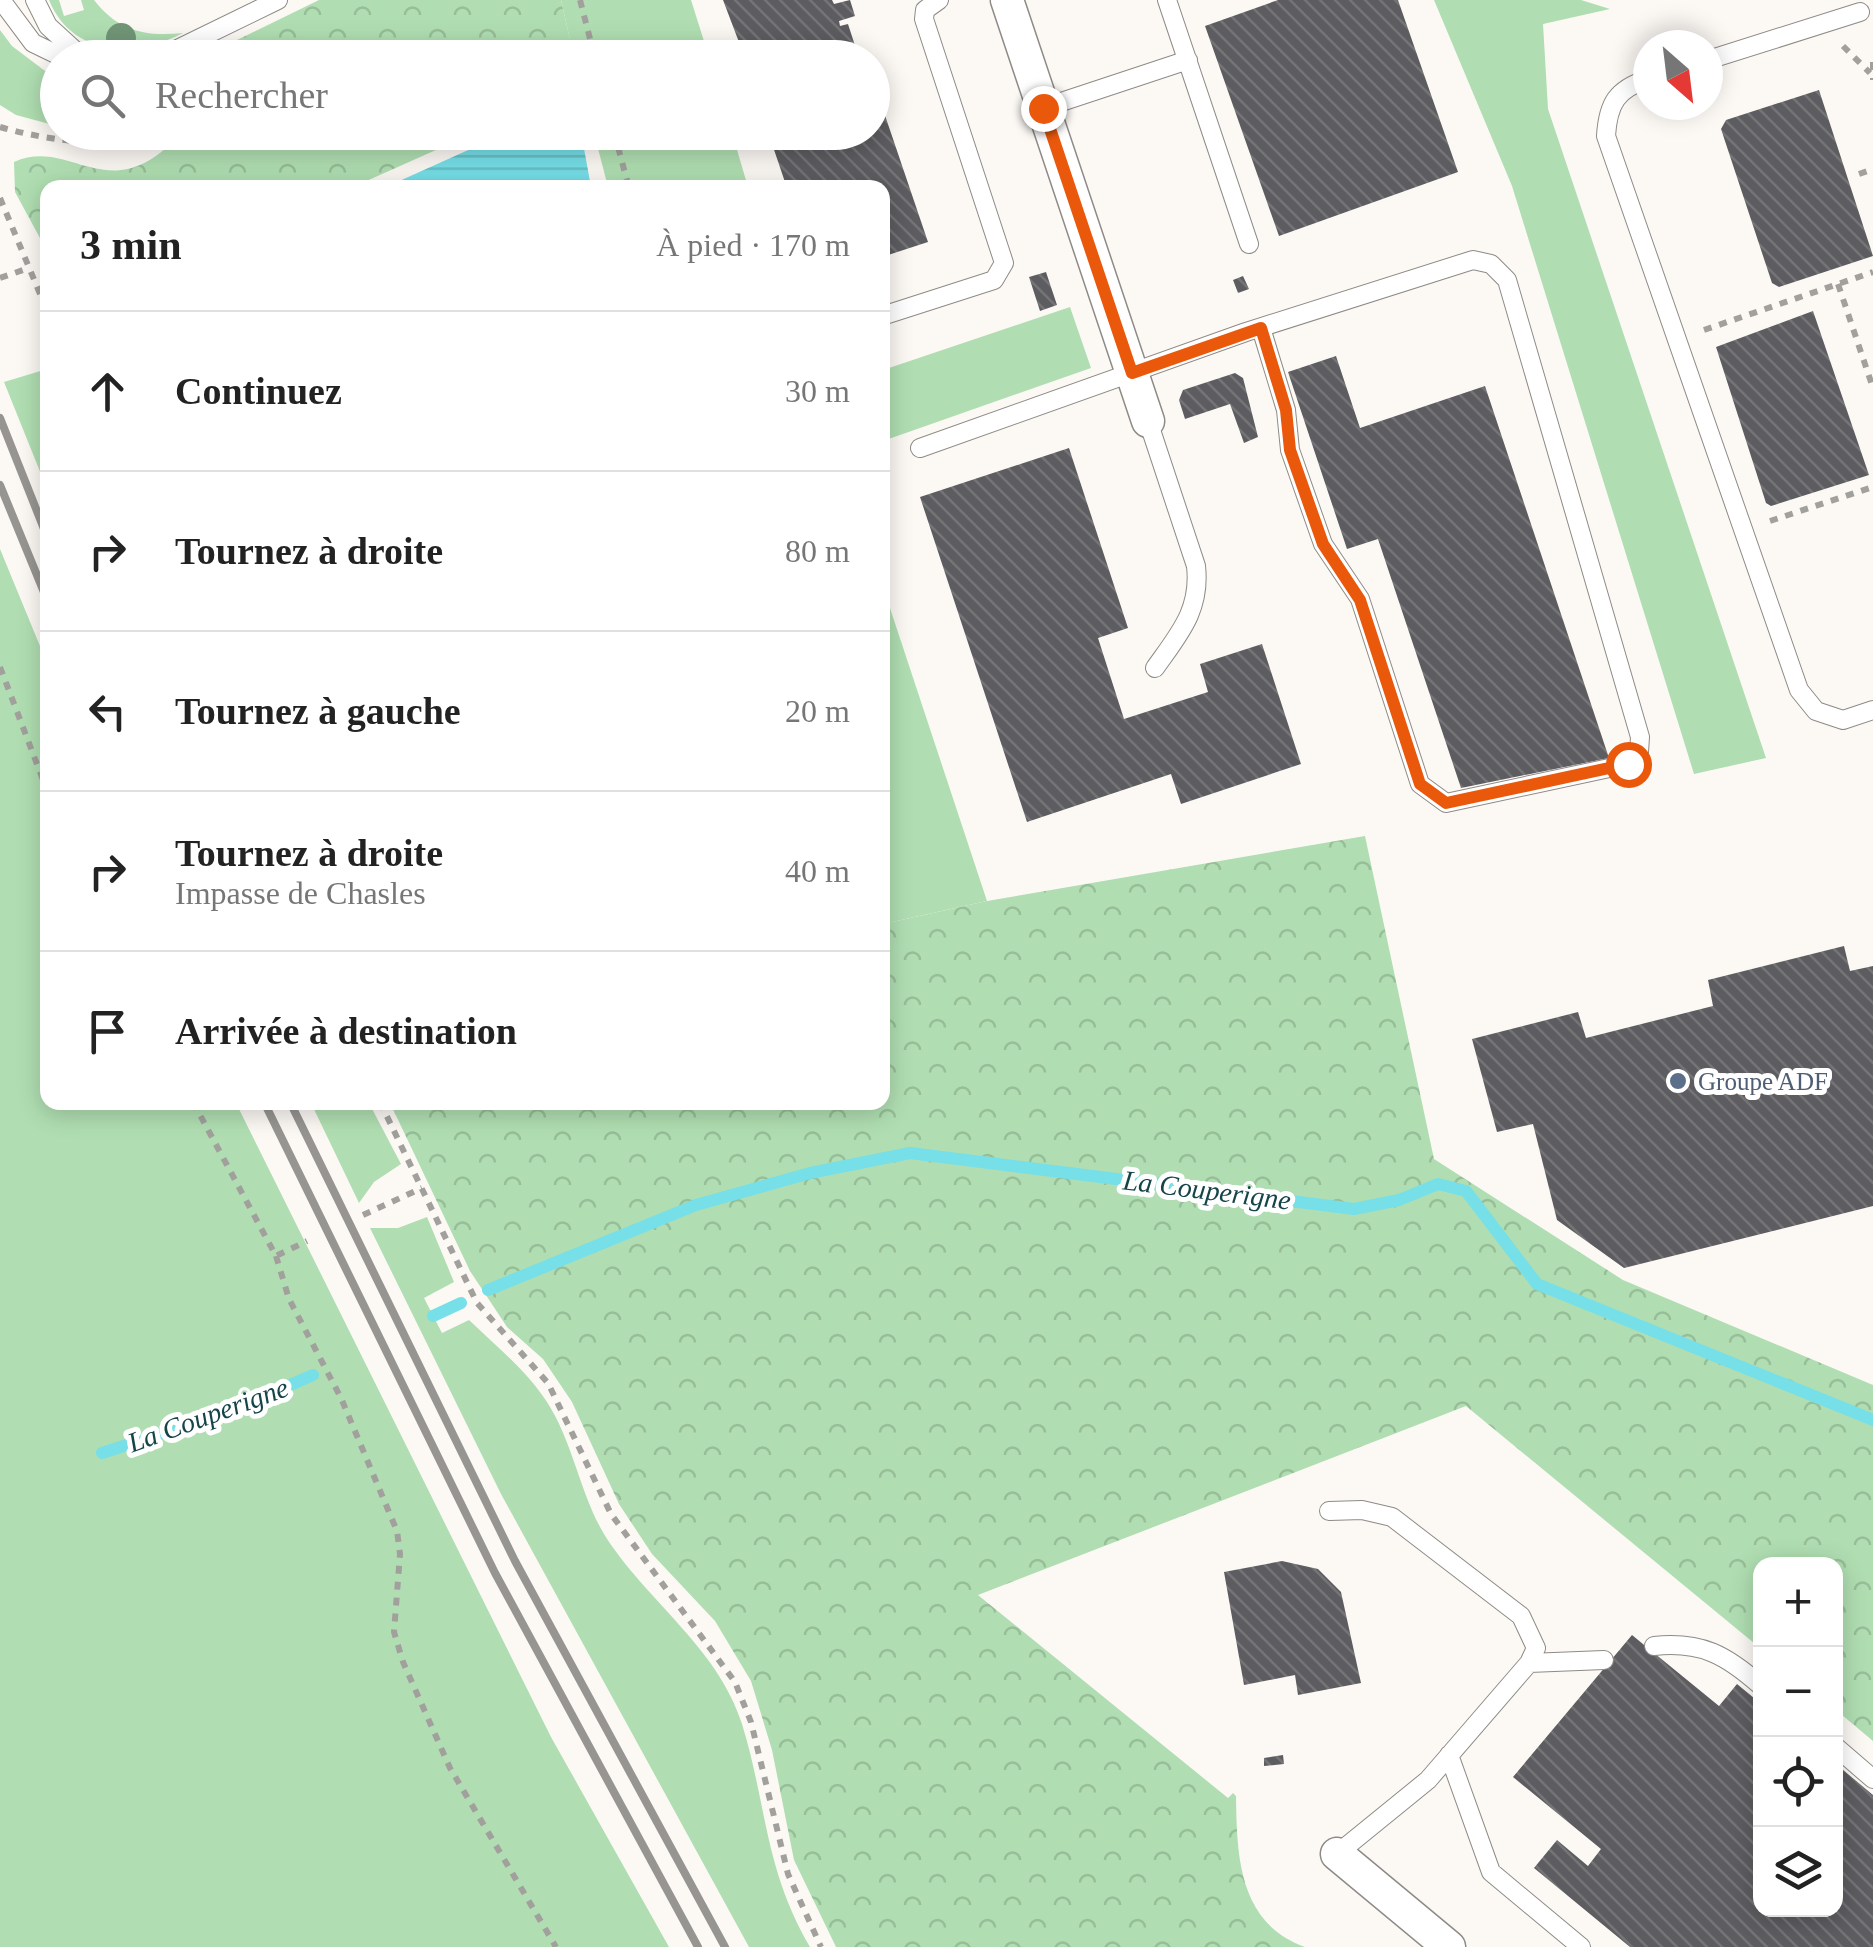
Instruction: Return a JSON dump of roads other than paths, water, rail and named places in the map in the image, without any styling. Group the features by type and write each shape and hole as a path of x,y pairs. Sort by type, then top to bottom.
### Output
{"street":[{"path":"1007,0 1148,421"},
{"path":"1337,1854 1449,1947"}],"lane":[{"path":"1,0 33,43 40,46"},
{"path":"35,0 48,26 63,40"},
{"path":"196,40 278,0"},
{"path":"890,313 994,280 1004,263 924,19 925,10 940,0"},
{"path":"1167,0 1249,244"},
{"path":"1723,55 1863,7"},
{"path":"1043,108 1188,60"},
{"path":"1633,84 1612,99 1606,136 1740,530 1799,690 1816,711 1843,720 1873,710"},
{"path":"920,448 1261,328 1473,260 1491,264 1507,280 1640,737 1639,752 1628,764 1446,803 1420,784 1360,600 1323,544 1290,450 1286,410 1261,328"},
{"path":"1148,421 1196,566 1199,589 1193,614 1155,668"},
{"path":"1328,1511 1362,1510 1392,1517 1521,1616 1536,1648 1529,1663 1428,1780 1337,1854"},
{"path":"1654,1646 1704,1646 1725,1655 1753,1678"},
{"path":"1529,1663 1604,1660"},
{"path":"1843,1753 1873,1779"},
{"path":"1450,1755 1491,1872 1581,1947"}],"water":[{"path":"468,150 584,150 590,180 402,180"}],"waterway":[{"name":"La Couperigne","path":"488,1290 696,1205 810,1173 910,1153 1354,1209 1399,1200 1438,1184 1466,1191 1537,1284 1873,1420"},
{"name":"La Couperigne","path":"433,1316 461,1303"},
{"name":"La Couperigne","path":"102,1453 226,1413 313,1375"}],"railway":[{"path":"0,418 40,519"},
{"path":"0,485 40,582"},
{"path":"268,1110 495,1573 698,1947"},
{"path":"294,1110 515,1561 725,1947"}],"place":[{"name":"Groupe ADF","path":"1678,1081"}]}
